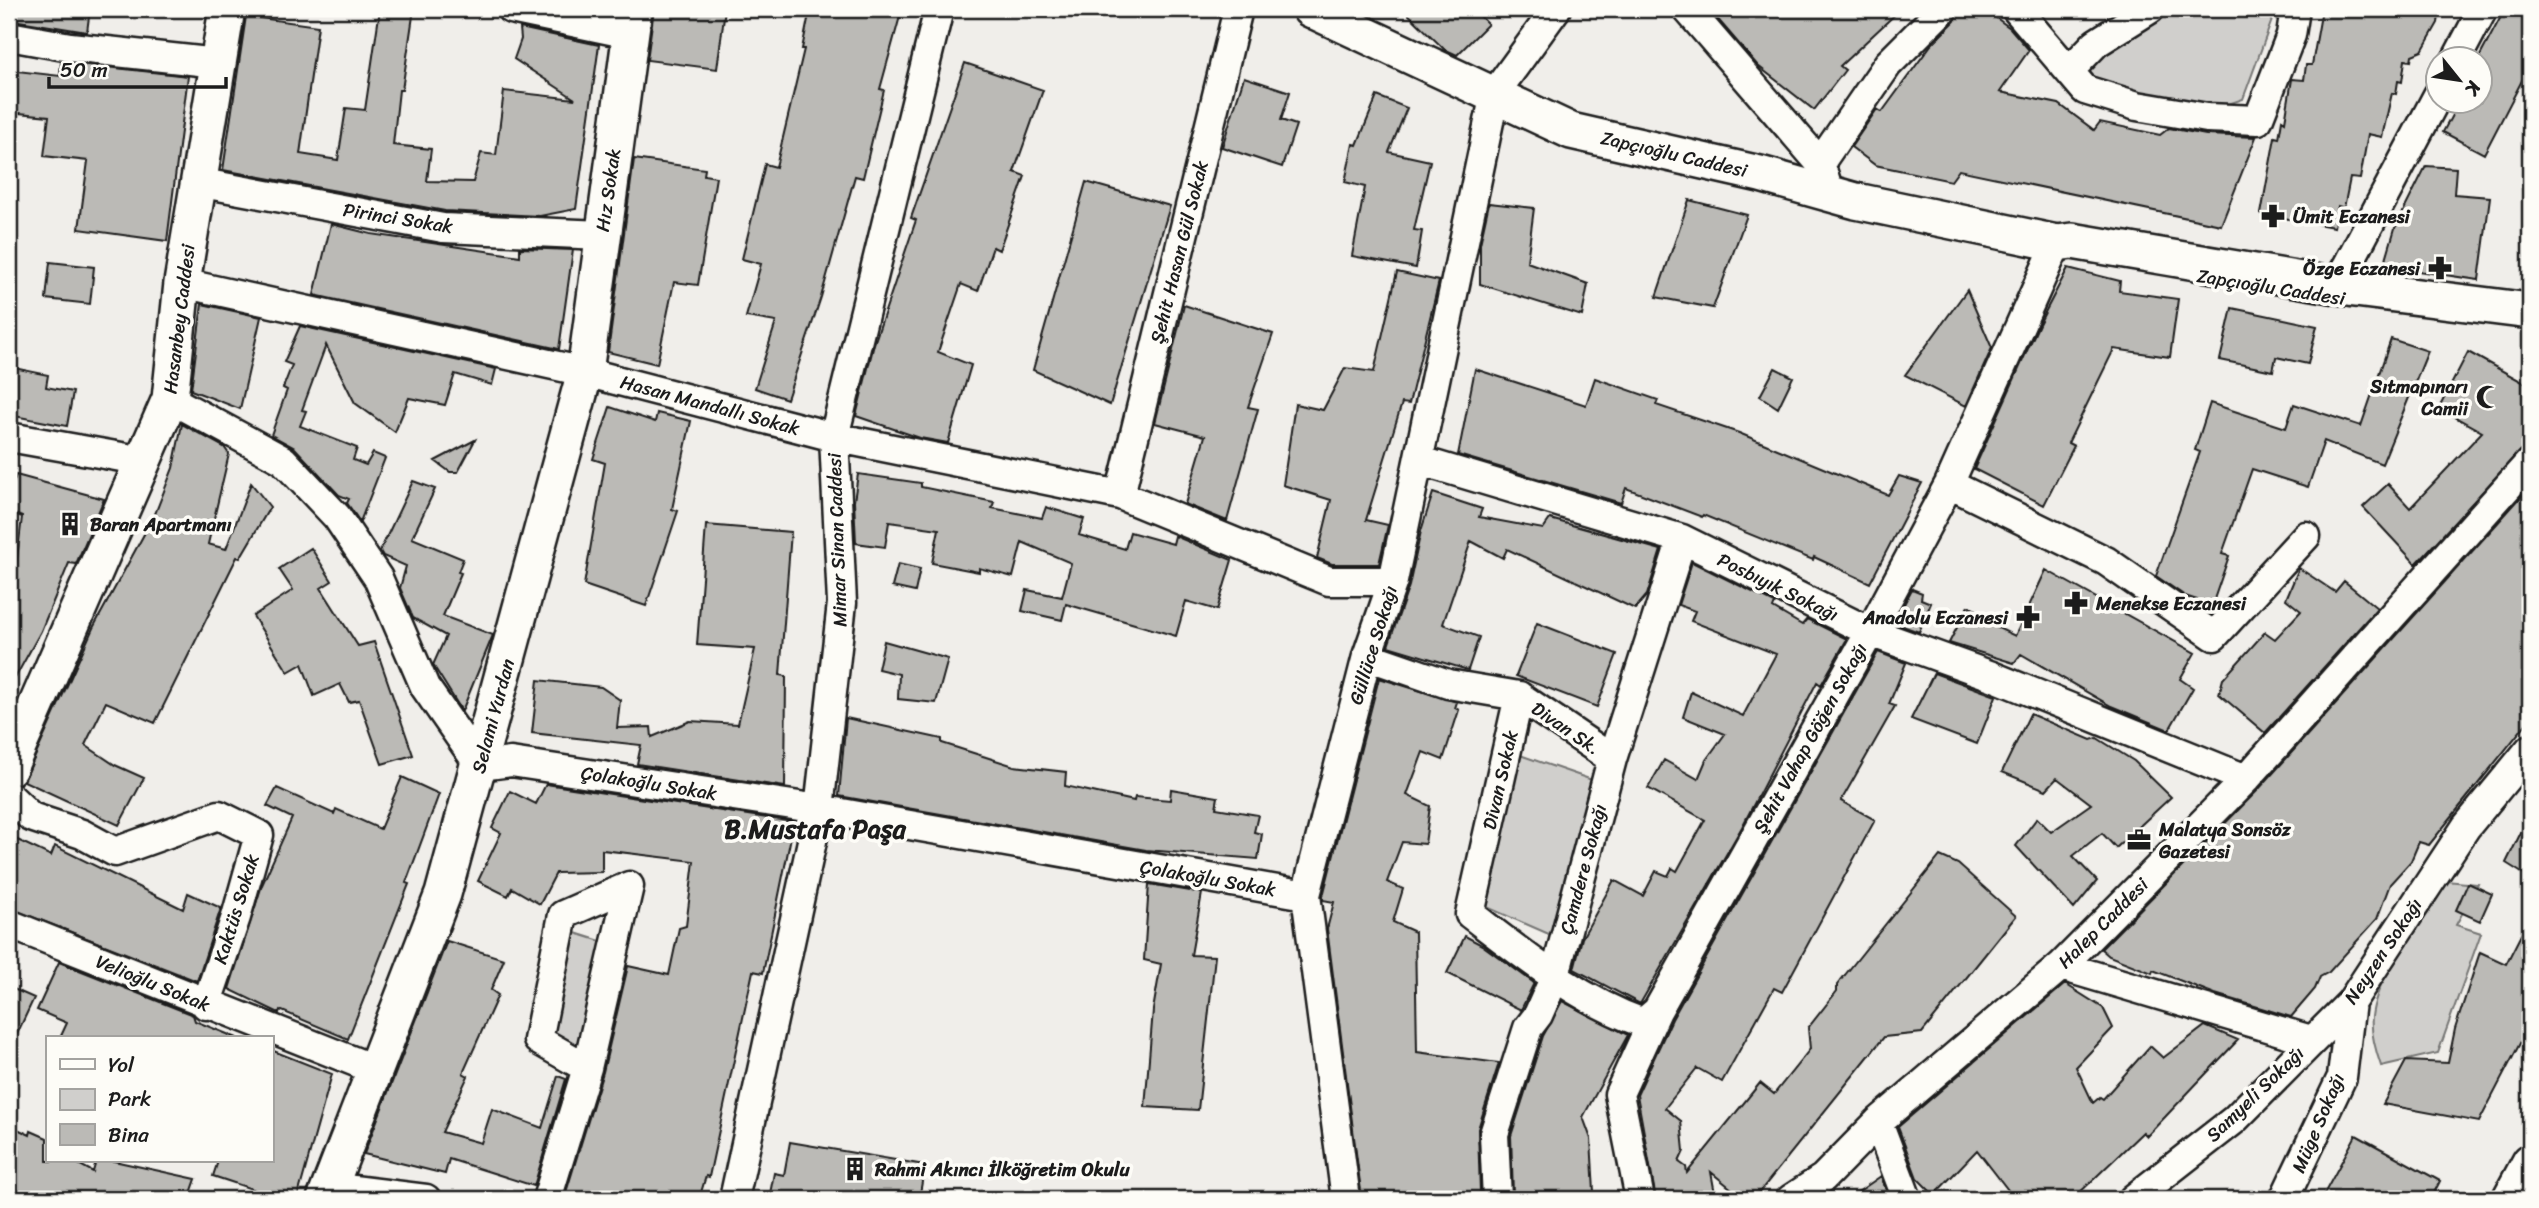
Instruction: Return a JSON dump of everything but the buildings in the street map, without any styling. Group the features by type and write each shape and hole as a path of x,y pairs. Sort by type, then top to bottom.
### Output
{"main road":[{"name":"Hasanbey Caddesi","path":"9,768 170,399 182,283 227,9"},
{"name":"Zapçıoğlu Caddesi","path":"1310,9 1572,131 1760,174 1825,179 2057,243 2085,243 2337,285 2530,311"},
{"name":"Hız Sokak","path":"585,372 632,22"},
{"name":"Zapçıoğlu Caddesi","path":"2057,243 2069,254 2340,299 2530,325"},
{"name":"Selami Yurdan","path":"327,1193 443,894 480,766 585,372"},
{"path":"2510,1199 2530,1162"}],"street":[{"path":"511,9 632,22"},
{"name":"Mimar Sinan Caddesi","path":"734,1199 819,809 842,603 834,437 939,9"},
{"name":"Şehit Hasan Gül Sokak","path":"1120,495 1238,9"},
{"path":"1495,93 1556,9"},
{"path":"1687,9 1825,179 1888,64 1943,9"},
{"path":"2016,9 2085,90 2137,106 2207,118 2258,120 2291,35 2295,9"},
{"path":"2069,71 2096,43 2150,9"},
{"path":"2463,46 2483,9"},
{"path":"9,36 70,47 218,63"},
{"name":"Güllüce Sokağı","path":"1346,1199 1306,895 1367,656 1393,582 1421,461 1495,93"},
{"path":"2337,285 2427,116"},
{"name":"Pirinci Sokak","path":"197,182 443,228 602,235"},
{"name":"Şehit Vahap Göğen Sokağı","path":"1640,1199 1619,1094 1657,1011 1870,632 1949,484 2057,243"},
{"name":"Hasan Mandallı Sokak","path":"182,283 585,372 834,437 1120,495 1329,581 1393,582"},
{"path":"170,399 283,460 337,517 378,578 425,687 480,766"},
{"path":"9,437 144,461"},
{"name":"Posbıyık Sokağı","path":"1421,461 1682,539 1870,632 1992,676 2246,779"},
{"name":"Halep Caddesi","path":"1791,1199 1823,1178 1878,1122 2060,966 2246,779 2530,463"},
{"path":"1949,484 2106,561 2214,636 2306,536"},
{"name":"Çamdere Sokağı","path":"1497,1199 1494,1134 1528,1028 1538,1015 1554,979 1612,759 1682,539"},
{"path":"1367,656 1448,684 1519,696"},
{"name":"Divan Sk.","path":"1519,696 1612,759"},
{"name":"Divan Sokak","path":"1519,696 1470,914 1554,979"},
{"name":"Neyzen Sokağı","path":"2311,1040 2351,1002 2466,827 2530,749"},
{"name":"Çolakoğlu Sokak","path":"480,766 511,762 819,809 1306,895"},
{"name":"Kaktüs Sokak","path":"9,796 31,817 82,834 115,852 219,816 258,835 236,917 206,1005"},
{"path":"547,1199 587,1068 629,886 563,915 538,1040 587,1068"},
{"name":"Velioğlu Sokak","path":"9,924 206,1005 379,1062"},
{"path":"2060,966 2311,1040"},
{"path":"1554,979 1605,1009 1643,1023 1657,1011"},
{"name":"Müge Sokağı","path":"2284,1199 2342,1077 2351,1002"},
{"name":"Samyeli Sokağı","path":"2133,1199 2234,1119 2311,1040"},
{"path":"1878,1122 1907,1199"},
{"path":"327,1193 426,1199"}],"green space":[{"path":"2168,9 2276,9 2243,99 2211,110 2114,95 2088,77 2093,62"},
{"path":"1517,754 1595,781 1558,938 1480,904"},
{"path":"2446,881 2478,884 2456,925 2481,933 2438,1053 2381,1066 2372,1031 2375,1000 2385,976"},
{"path":"572,932 610,944 580,1056 544,1033"}],"place":[{"name":"Ümit Eczanesi","path":"2273,216"},
{"name":"Özge Eczanesi","path":"2440,268"},
{"name":"Sıtmapınarı Camii","path":"2488,397"},
{"name":"Baran Apartmanı","path":"70,524"},
{"name":"Menekse Eczanesi","path":"2076,603"},
{"name":"Anadolu Eczanesi","path":"2028,617"},
{"name":"Malatya Sonsöz Gazetesi","path":"2139,840"},
{"name":"Rahmi Akıncı İlköğretim Okulu","path":"855,1169"}],"district":[{"name":"B.Mustafa Paşa","path":"815,829"}]}
